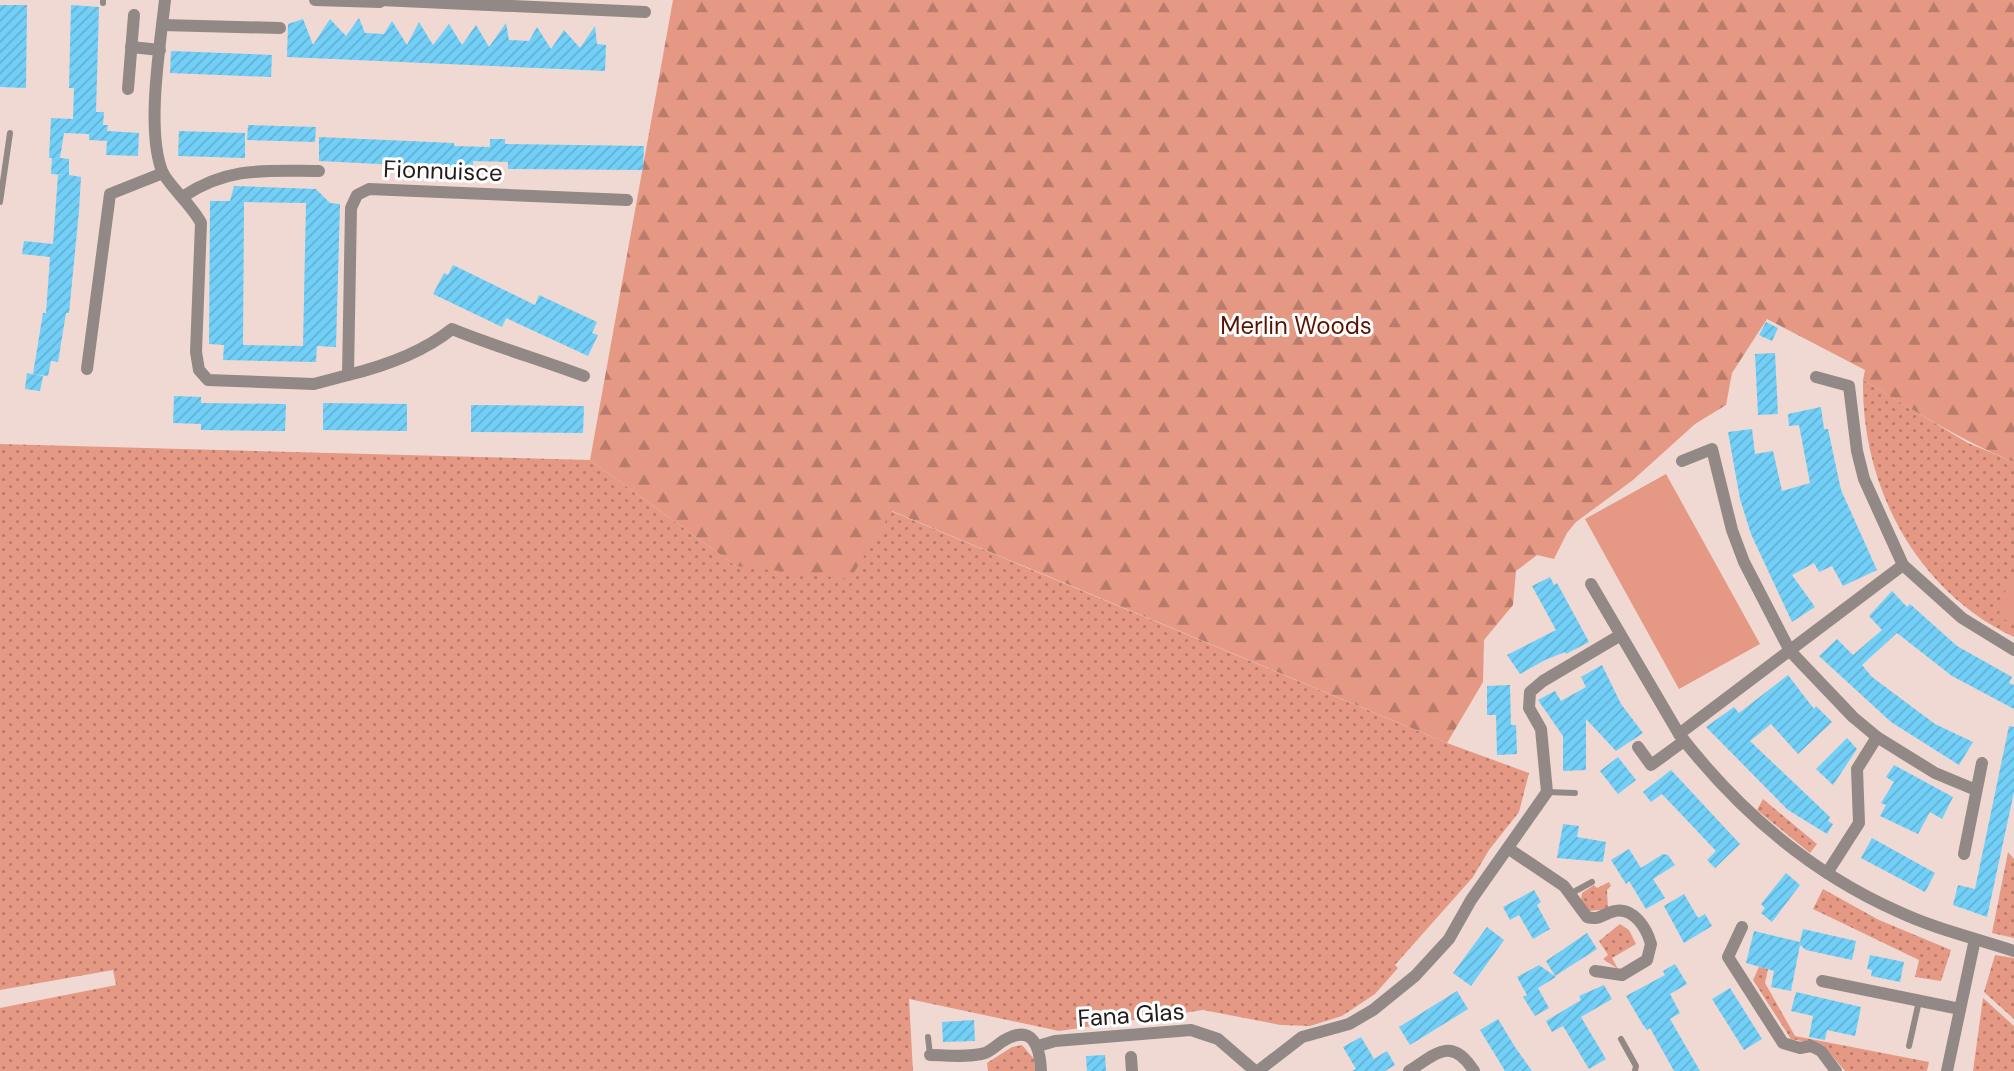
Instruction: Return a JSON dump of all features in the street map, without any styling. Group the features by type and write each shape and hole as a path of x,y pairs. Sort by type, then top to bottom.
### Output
{"street":[{"path":"164,0 155,100 163,173 184,197 201,223 196,352 199,370 208,380 314,384 375,368 432,345 452,329 512,354 523,353 584,376"},
{"path":"315,0 495,3 645,12"},
{"path":"128,89 134,15"},
{"path":"162,25 280,27"},
{"path":"131,47 160,50"},
{"path":"184,197 201,185 241,171 319,171"},
{"path":"87,369 110,194 163,173"},
{"name":"Fionnuisce","path":"348,376 351,208 357,195 369,189 627,200"},
{"path":"1816,377 1849,386 1857,451 1864,479 1903,565 1962,618 2014,650"},
{"path":"1682,461 1712,449 1732,530 1744,562 1790,651 1877,737 1935,773 1976,790"},
{"path":"1638,747 1651,765 1790,651 1903,565"},
{"path":"1591,584 1681,738 1744,807 1782,841 1827,873 1898,912 2014,951"},
{"path":"1257,1071 1302,1037 1349,1024 1374,1010 1415,976 1450,939 1471,900 1548,792 1541,729 1529,708 1530,692 1543,681 1619,636"},
{"path":"1827,873 1859,823 1857,769 1877,737"},
{"path":"1964,854 1982,763"},
{"path":"1509,849 1538,866 1570,894 1580,910 1592,919 1616,911 1631,914 1650,940 1650,957 1626,974 1595,971"},
{"path":"1742,927 1728,957 1783,1043 1800,1048 1811,1045 1821,1051 1836,1071"},
{"path":"1947,1071 1975,939"},
{"path":"1822,981 1960,1009"},
{"name":"Fana Glas","path":"930,1055 980,1054 1017,1035 1030,1038 1038,1046 1055,1041 1184,1029 1218,1039 1257,1071"},
{"path":"1038,1046 1041,1071"},
{"path":"1409,1071 1442,1051 1450,1050 1464,1054 1474,1071"},
{"name":"Fana Glas","path":"1131,1057 1132,1071"}],"lane":[{"path":"0,202 10,133"},
{"path":"1548,792 1575,793"},
{"path":"1570,894 1592,882"},
{"path":"1909,1046 1919,1000"},
{"name":"Fana Glas","path":"928,1037 930,1055"},
{"path":"1621,1040 1636,1066 1635,1071"}],"green space":[{"name":"Merlin Woods","path":"673,0 2014,0 2014,462 1919,413 1863,380 1865,370 1767,319 1732,373 1726,405 1695,424 1633,480 1576,522 1567,533 1554,559 1537,555 1516,571 1513,605 1484,640 1483,682 1447,743 892,511 850,579 736,566 590,460"},
{"path":"1863,380 1968,443 2014,462 2014,637 1979,617 1949,592 1923,563 1901,531 1884,496 1872,458 1865,420"},
{"path":"0,444 590,460 736,566 891,511 1447,743 1529,773 1519,812 1489,850 1473,877 1395,965 1398,968 1375,994 1342,1016 1310,1026 1281,1025 1203,1010 1059,1031 909,999 913,1071 0,1071 0,1008 116,985 113,970 0,990"},
{"path":"1666,474 1760,644 1679,689 1585,519"},
{"path":"2008,581 2014,582 2014,622 1998,618"},
{"path":"1763,799 1817,844 1810,853 1757,810"},
{"path":"2008,852 2014,859 2014,938 1992,933"},
{"path":"1609,882 1611,886 1607,890 1608,909 1589,911 1581,901 1582,893 1594,885 1597,888"},
{"path":"1823,889 1879,920 1951,950 1941,981 1915,977 1919,960 1813,909"},
{"path":"1620,924 1629,930 1636,944 1612,958 1618,969 1603,959 1608,955 1599,941"},
{"path":"1995,955 2014,958 2014,1019 1984,992"},
{"path":"1759,967 1768,969 1765,983 1795,1036 1929,1062 1927,1071 1845,1071 1823,1045 1791,1039 1753,980"},
{"path":"1983,998 2014,1026 2014,1071 1973,1071"},
{"path":"1022,1045 1034,1059 1035,1071 988,1071 987,1063 1012,1047"}],"building":[{"path":"0,5 27,5 26,88 0,87"},
{"path":"71,5 99,7 96,112 104,112 103,125 108,125 107,131 139,133 138,156 106,155 107,141 89,140 89,134 64,133 60,158 69,159 69,175 81,177 79,211 69,313 66,313 58,362 51,361 48,376 33,374 43,313 46,313 50,257 22,254 24,241 53,244 58,175 65,175 51,174 51,118 73,119 74,88 69,88"},
{"path":"359,18 365,33 384,34 392,21 407,45 419,22 433,45 449,24 462,45 476,25 489,47 506,23 509,40 529,41 537,27 551,49 564,30 580,48 595,26 597,44 606,45 605,71 287,57 288,24 303,19 313,45 330,19 346,36"},
{"path":"171,51 272,55 271,77 170,73"},
{"path":"248,125 316,127 315,142 247,140"},
{"path":"179,131 245,133 245,158 178,156"},
{"path":"319,137 490,147 490,139 505,139 505,144 644,146 643,170 508,169 508,162 473,161 473,167 459,168 319,161"},
{"path":"234,186 316,189 330,203 340,204 336,347 317,346 316,362 223,360 224,345 209,344 210,201 230,201","holes":["244,202 306,203 303,346 243,345"]},
{"path":"453,265 535,305 539,295 597,322 592,333 598,335 588,356 506,318 502,327 433,294 444,273 448,275"},
{"path":"1766,322 1778,328 1772,341 1759,335"},
{"path":"1775,353 1778,414 1758,415 1755,354"},
{"path":"27,373 43,376 40,391 25,389"},
{"path":"174,396 201,397 201,403 286,404 285,431 201,430 201,424 173,423"},
{"path":"323,403 407,404 407,431 323,430"},
{"path":"471,405 584,406 583,433 471,432"},
{"path":"1821,407 1824,429 1828,429 1841,490 1877,570 1843,586 1832,566 1819,572 1814,563 1792,575 1815,607 1792,622 1751,534 1740,499 1728,432 1752,429 1755,454 1773,451 1782,491 1810,483 1799,425 1789,426 1788,414"},
{"path":"1550,577 1554,585 1557,583 1589,642 1566,654 1565,652 1545,660 1520,674 1507,655 1556,630 1532,586"},
{"path":"1892,591 1907,607 1910,604 1957,646 2012,677 2009,683 2014,685 2014,709 1952,676 1897,633 1862,665 1872,677 1935,724 1973,742 1959,765 1891,722 1819,656 1837,639 1853,655 1882,630 1869,616"},
{"path":"1602,665 1621,704 1643,733 1616,751 1586,719 1586,770 1563,771 1563,736 1538,700 1555,691 1561,701 1586,687 1581,677"},
{"path":"1788,675 1814,709 1816,706 1832,722 1798,754 1771,724 1750,741 1830,817 1828,821 1833,824 1827,834 1788,810 1706,727 1734,707 1739,713"},
{"path":"1510,685 1511,725 1516,725 1517,754 1497,755 1496,715 1487,715 1487,686"},
{"path":"2009,726 2014,727 2014,792 1987,917 1953,905 1958,885 1975,889"},
{"path":"1847,738 1857,749 1833,785 1816,769"},
{"path":"1618,757 1636,780 1618,794 1600,771"},
{"path":"1894,765 1953,797 1942,819 1930,812 1918,834 1880,816 1886,805 1881,803 1894,782 1886,777"},
{"path":"1671,770 1740,844 1715,868 1707,860 1716,851 1662,794 1651,802 1643,792"},
{"path":"1563,824 1579,826 1577,837 1606,842 1603,862 1557,858"},
{"path":"1872,838 1935,873 1925,892 1861,858"},
{"path":"1629,849 1641,868 1663,854 1668,855 1675,865 1653,879 1665,898 1646,909 1629,881 1626,884 1611,860"},
{"path":"1786,873 1800,885 1772,922 1761,913 1765,908 1761,904"},
{"path":"1534,890 1541,902 1537,905 1550,929 1533,939 1519,915 1510,920 1503,907"},
{"path":"1684,894 1698,918 1705,914 1712,926 1684,943 1664,906"},
{"path":"1487,927 1504,940 1471,986 1453,973"},
{"path":"1803,929 1856,941 1852,960 1806,950 1800,945 1791,991 1771,987 1774,971 1746,963 1754,931 1800,942"},
{"path":"1587,933 1597,949 1555,976 1546,961"},
{"path":"1870,955 1904,962 1900,982 1871,976 1872,970 1867,969"},
{"path":"1675,964 1687,984 1670,994 1680,1013 1670,1019 1700,1071 1674,1071 1650,1028 1647,1030 1643,1025 1626,996 1665,975 1663,971"},
{"path":"1539,965 1556,977 1538,988 1549,1008 1535,1016 1523,997 1527,995 1517,977"},
{"path":"1604,985 1612,999 1581,1017 1606,1059 1589,1069 1563,1026 1552,1032 1546,1021 1581,1000 1579,996"},
{"path":"1730,988 1762,1039 1744,1050 1712,999"},
{"path":"1457,991 1468,1009 1410,1045 1399,1027"},
{"path":"1796,992 1861,1007 1855,1036 1827,1030 1825,1040 1809,1037 1813,1016 1791,1011"},
{"path":"1498,1019 1532,1071 1505,1071 1480,1030"},
{"path":"974,1020 975,1041 943,1042 942,1022"},
{"path":"1361,1037 1374,1059 1387,1051 1395,1065 1385,1071 1352,1071 1356,1069 1343,1047"},
{"path":"1105,1055 1106,1071 1087,1071 1086,1056"}]}
